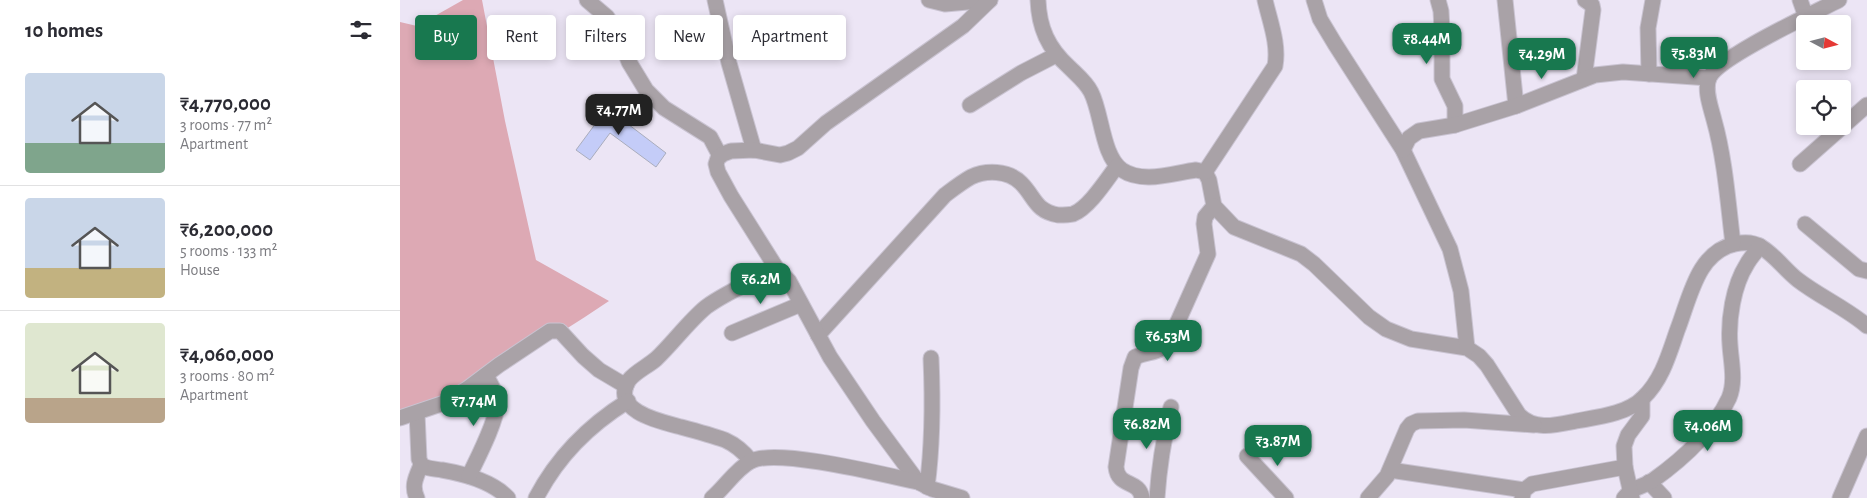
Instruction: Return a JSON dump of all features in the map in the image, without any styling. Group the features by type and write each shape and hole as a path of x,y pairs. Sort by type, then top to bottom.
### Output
{"street":[{"path":"587,0 606,17 619,36 629,62 646,90 664,108 710,137 720,156"},
{"path":"715,0 729,63 754,150"},
{"path":"929,0 945,4 990,0"},
{"path":"923,484 873,421 830,357 789,281 776,269 718,172 716,164 720,156 731,152 754,150 788,154 798,148 826,123 962,26 990,0"},
{"path":"1038,0 1041,27 1047,42 1056,55 1087,85 1093,95 1109,150 1117,166 1129,174 1144,177 1196,170 1205,172"},
{"path":"1205,172 1275,66 1277,56 1276,45 1265,0"},
{"path":"1314,0 1320,19 1403,150 1450,249 1461,291 1466,348"},
{"path":"1438,0 1442,30 1442,79 1455,106 1455,125"},
{"path":"1505,0 1516,106"},
{"path":"1584,0 1592,6 1593,10 1584,79"},
{"path":"1649,74 1648,28 1653,0"},
{"path":"1800,0 1805,15"},
{"path":"1810,15 1839,0"},
{"path":"1732,244 1719,136 1708,93 1709,78 1719,66 1745,48 1796,22"},
{"path":"970,105 1021,72 1056,55"},
{"path":"1403,150 1408,138 1419,131 1455,125 1516,106 1596,75 1623,72 1709,78"},
{"path":"1800,164 1867,105"},
{"path":"818,335 945,195 970,178 985,172 1000,172 1012,176 1021,182 1039,207 1048,213 1061,215 1073,214 1085,206 1117,166"},
{"path":"1205,172 1209,180 1214,206 1234,228 1301,254 1369,317 1386,328 1411,339 1466,348 1487,365 1519,415 1538,426"},
{"path":"1142,498 1141,492 1137,487 1120,480 1116,467 1132,362 1135,357 1156,352 1162,348 1170,337 1208,254 1204,224 1206,217 1214,206"},
{"path":"1805,224 1859,269 1867,271"},
{"path":"1368,498 1390,470 1403,436 1411,424 1418,420 1553,426 1597,417 1628,408 1642,399 1653,387 1665,364 1704,265 1716,252 1732,244 1747,242 1760,246 1796,278 1867,326"},
{"path":"1642,399 1642,416 1628,435 1624,446 1624,467 1629,495 1680,460 1702,437 1729,397 1734,370 1730,344 1730,317 1746,265 1760,246"},
{"path":"751,461 741,449 726,441 654,420 640,414 631,406 627,394 630,378 649,365 705,308 732,290 776,269"},
{"path":"732,333 801,304"},
{"path":"400,418 444,403 550,331 556,330 560,331 583,356 627,394"},
{"path":"923,484 932,452 934,415 931,358"},
{"path":"469,476 494,420 497,404 495,392 486,375"},
{"path":"536,498 560,460 585,432 627,394"},
{"path":"1158,498 1158,476 1171,407"},
{"path":"417,413 419,459 422,465 469,476 490,485 508,498"},
{"path":"1840,498 1867,436"},
{"path":"1247,456 1286,498"},
{"path":"712,498 751,461 770,457 798,459 923,484 962,498"},
{"path":"417,498 413,488 422,465"},
{"path":"1390,470 1523,494 1532,484 1624,467"},
{"path":"1650,482 1664,498"}],"shaded area":[{"path":"463,0 482,0 487,26 487,60 493,60 536,260 609,301 506,365 400,423 400,22 415,26 415,60 477,60 477,15 436,15"}],"building":[{"path":"613,100 626,109 620,118 666,153 656,167 610,133 590,160 576,150"}]}
